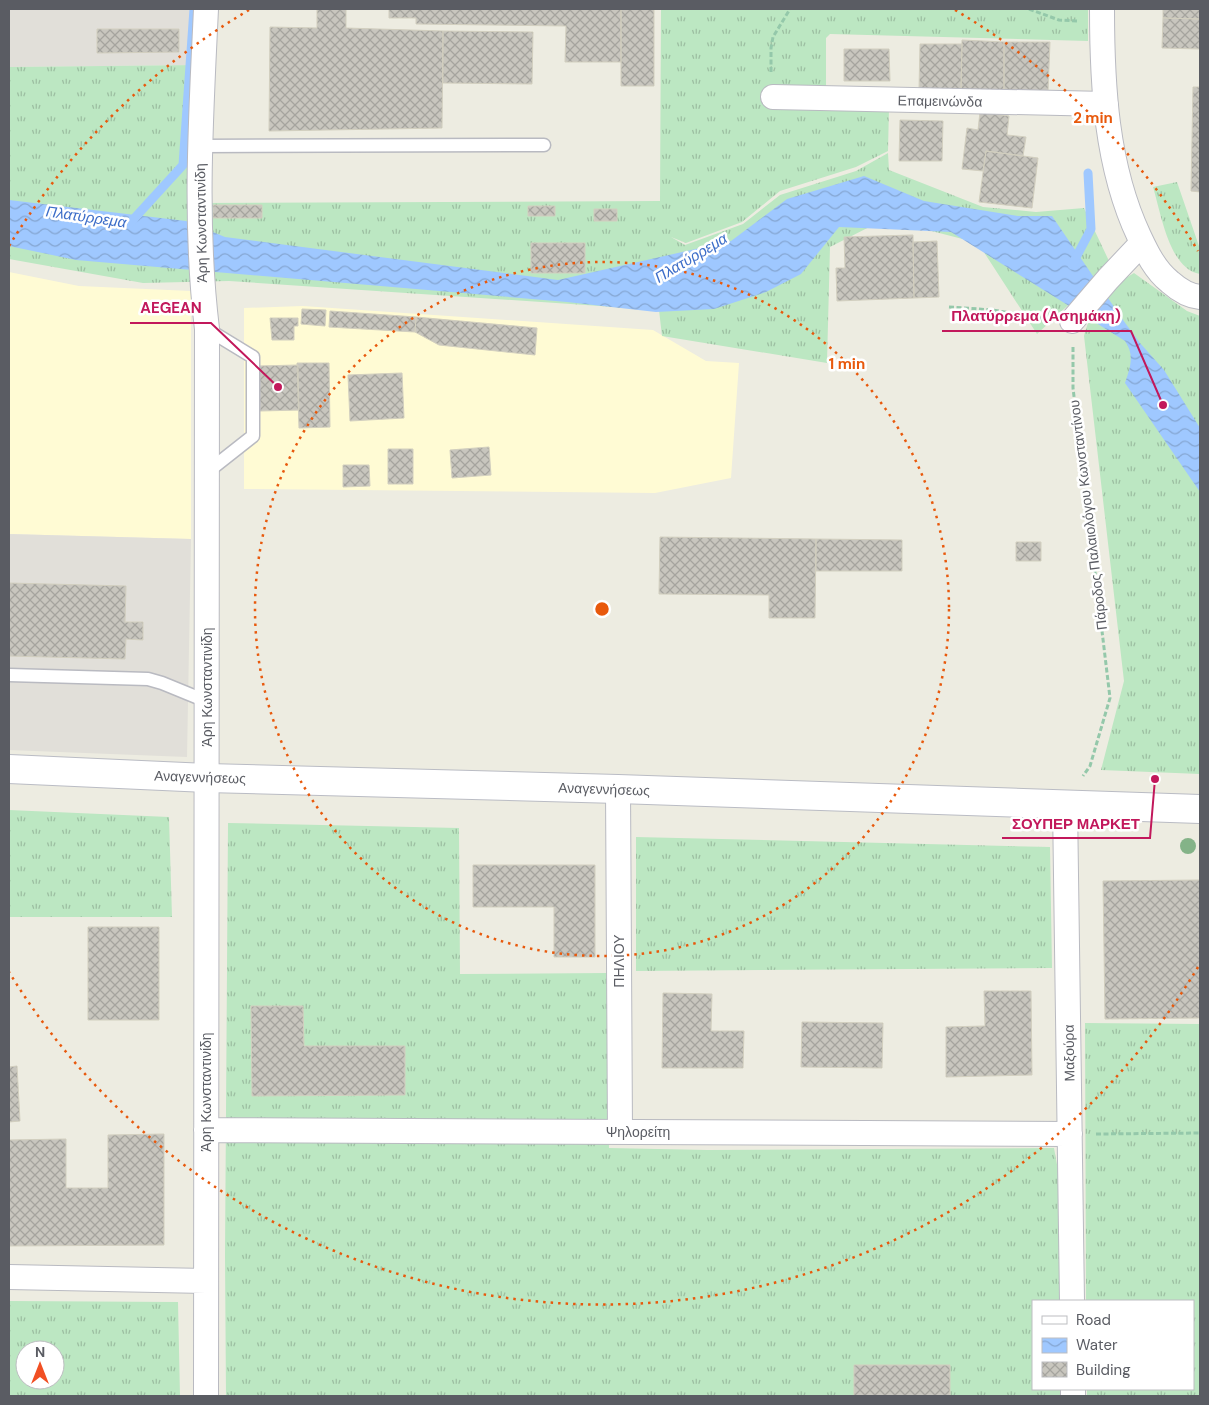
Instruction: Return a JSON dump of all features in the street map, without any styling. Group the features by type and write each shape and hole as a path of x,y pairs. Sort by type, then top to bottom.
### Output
{"main road":[{"name":"Αναγεννήσεως","path":"9,769 207,778 618,789 1200,809"}],"street":[{"name":"Άρη Κωνσταντινίδη","path":"206,9 199,203 203,298 207,329 206,1396"},
{"path":"1102,15 1106,104 1117,175 1128,211 1142,243 1153,263 1164,277 1182,291 1193,296 1200,296"},
{"name":"Επαμεινώνδα","path":"774,97 1106,104"},
{"path":"1072,321 1142,243"},
{"name":"ΠΗΛΙΟΥ","path":"618,789 620,1132"},
{"name":"Μαξούρα","path":"1065,804 1072,1300"},
{"name":"Ψηλορείτη","path":"206,1130 1070,1134"},
{"path":"9,1277 206,1281"}],"lane":[{"path":"200,146 544,145"},
{"path":"206,472 253,436 253,357 207,329"},
{"path":"9,675 148,679 206,701"}],"path":[{"path":"774,97 771,76 771,48 774,37 790,9"},
{"path":"1029,9 1059,20 1102,15"},
{"path":"949,307 993,310 1072,321"},
{"name":"Πάροδος Παλαιολόγου Κωνσταντίνου","path":"1065,804 1090,766 1110,698 1073,388 1072,321"},
{"path":"1070,1134 1200,1133"}],"shaded area":[{"path":"9,9 198,9 199,65 9,67"},
{"path":"9,272 79,286 191,291 191,539 9,534"},
{"path":"303,306 653,330 706,361 739,363 731,478 655,493 244,489 244,308"},
{"path":"9,534 191,539 187,757 9,750"}],"green space":[{"path":"661,9 1088,9 1088,41 830,34 826,38 826,109 889,108 888,151 856,167 780,191 742,222 686,243 671,237 685,245 743,224 780,195 856,171 888,153 889,170 983,207 1036,212 1084,208 1109,261 1077,297 1037,334 978,243 885,219 830,247 827,363 662,336 659,310 229,281 143,283 9,259 9,67 199,65 195,203 660,201"},
{"path":"1177,182 1200,249 1200,274 1189,270 1174,251 1163,225 1153,187"},
{"path":"1134,273 1187,311 1200,316 1200,774 1101,770 1124,681 1084,336 1091,316 1102,299 1116,285"},
{"path":"9,810 169,817 172,917 9,917"},
{"path":"228,823 459,828 460,974 607,973 609,1148 707,1150 1054,1148 1058,1170 1060,1300 1032,1300 1032,1390 1062,1390 1062,1396 226,1396"},
{"path":"636,837 1050,847 1052,968 636,971"},
{"path":"1085,1023 1200,1024 1200,1396 1087,1396 1087,1390 1194,1390 1194,1300 1086,1300"},
{"path":"9,1301 178,1302 180,1396 9,1396"}],"water":[{"name":"Πλατύρρεμα","path":"864,176 924,201 1018,216 1052,216 1123,320 1164,370 1200,428 1200,492 1125,383 1131,356 1125,341 951,232 839,227 801,274 766,292 714,309 656,312 567,302 76,260 9,246 9,200 186,221 225,237 558,280 731,241 787,199"}],"building":[{"path":"317,9 346,9 346,28 443,31 442,128 269,131 270,27 317,28"},
{"path":"389,9 621,9 621,62 565,62 566,26 416,24 416,18 389,18"},
{"path":"621,9 654,9 654,86 621,86"},
{"path":"1163,9 1200,9 1200,19 1163,18"},
{"path":"1163,18 1200,19 1200,49 1162,48"},
{"path":"97,29 179,29 179,52 97,53"},
{"path":"443,31 533,32 532,84 443,83"},
{"path":"962,40 1004,42 1004,90 961,90"},
{"path":"1004,42 1050,42 1048,92 1004,90"},
{"path":"920,44 962,44 961,90 919,90"},
{"path":"844,49 889,49 890,81 844,81"},
{"path":"1193,87 1200,87 1200,192 1191,191"},
{"path":"980,112 1009,116 1007,135 1026,137 1023,156 986,151 983,171 962,169 967,128 978,130"},
{"path":"900,120 943,121 942,161 899,161"},
{"path":"986,151 1038,158 1032,208 979,202"},
{"path":"213,205 262,205 262,218 213,218"},
{"path":"528,206 555,206 555,216 528,216"},
{"path":"594,209 617,209 617,221 594,221"},
{"path":"913,235 914,298 837,301 836,268 845,268 844,237"},
{"path":"937,241 939,297 914,298 913,242"},
{"path":"531,243 585,243 585,273 531,273"},
{"path":"302,309 326,310 325,326 301,324"},
{"path":"330,311 416,317 415,332 329,327"},
{"path":"416,317 537,328 535,355 439,345 415,332"},
{"path":"270,318 298,318 298,326 294,326 294,340 272,340"},
{"path":"297,363 329,363 330,427 299,428"},
{"path":"298,365 299,410 260,411 258,366"},
{"path":"402,373 404,418 350,421 348,375"},
{"path":"489,447 491,475 452,478 450,450"},
{"path":"388,449 413,449 413,484 388,484"},
{"path":"343,465 369,465 370,486 343,487"},
{"path":"660,537 816,539 815,618 769,618 769,595 659,594"},
{"path":"816,539 902,540 902,571 816,571"},
{"path":"1016,542 1041,542 1041,561 1016,561"},
{"path":"9,583 126,586 125,622 143,622 143,640 126,639 125,659 9,656"},
{"path":"473,865 595,865 595,957 554,957 554,907 473,907"},
{"path":"1200,880 1200,1018 1105,1019 1103,881"},
{"path":"88,927 159,927 159,1020 88,1020"},
{"path":"984,991 1031,991 1032,1075 946,1077 946,1027 985,1026"},
{"path":"663,993 712,994 711,1031 744,1031 743,1068 662,1068"},
{"path":"251,1006 303,1006 304,1046 405,1046 405,1095 252,1096"},
{"path":"802,1022 883,1023 882,1068 801,1067"},
{"path":"17,1066 20,1121 9,1122 9,1067"},
{"path":"164,1134 164,1245 9,1246 9,1140 66,1139 66,1188 108,1188 108,1135"},
{"path":"854,1365 950,1365 950,1396 854,1396"}],"waterway":[{"name":"Πλατύρρεμα","path":"130,223 183,165 194,9"},
{"path":"1072,265 1091,229 1088,173"}],"place":[{"name":"AEGEAN","path":"278,387"},
{"name":"Πλατύρρεμα (Ασημάκη)","path":"1163,405"},
{"name":"ΣΟΥΠΕΡ ΜΑΡΚΕΤ","path":"1155,779"}]}
